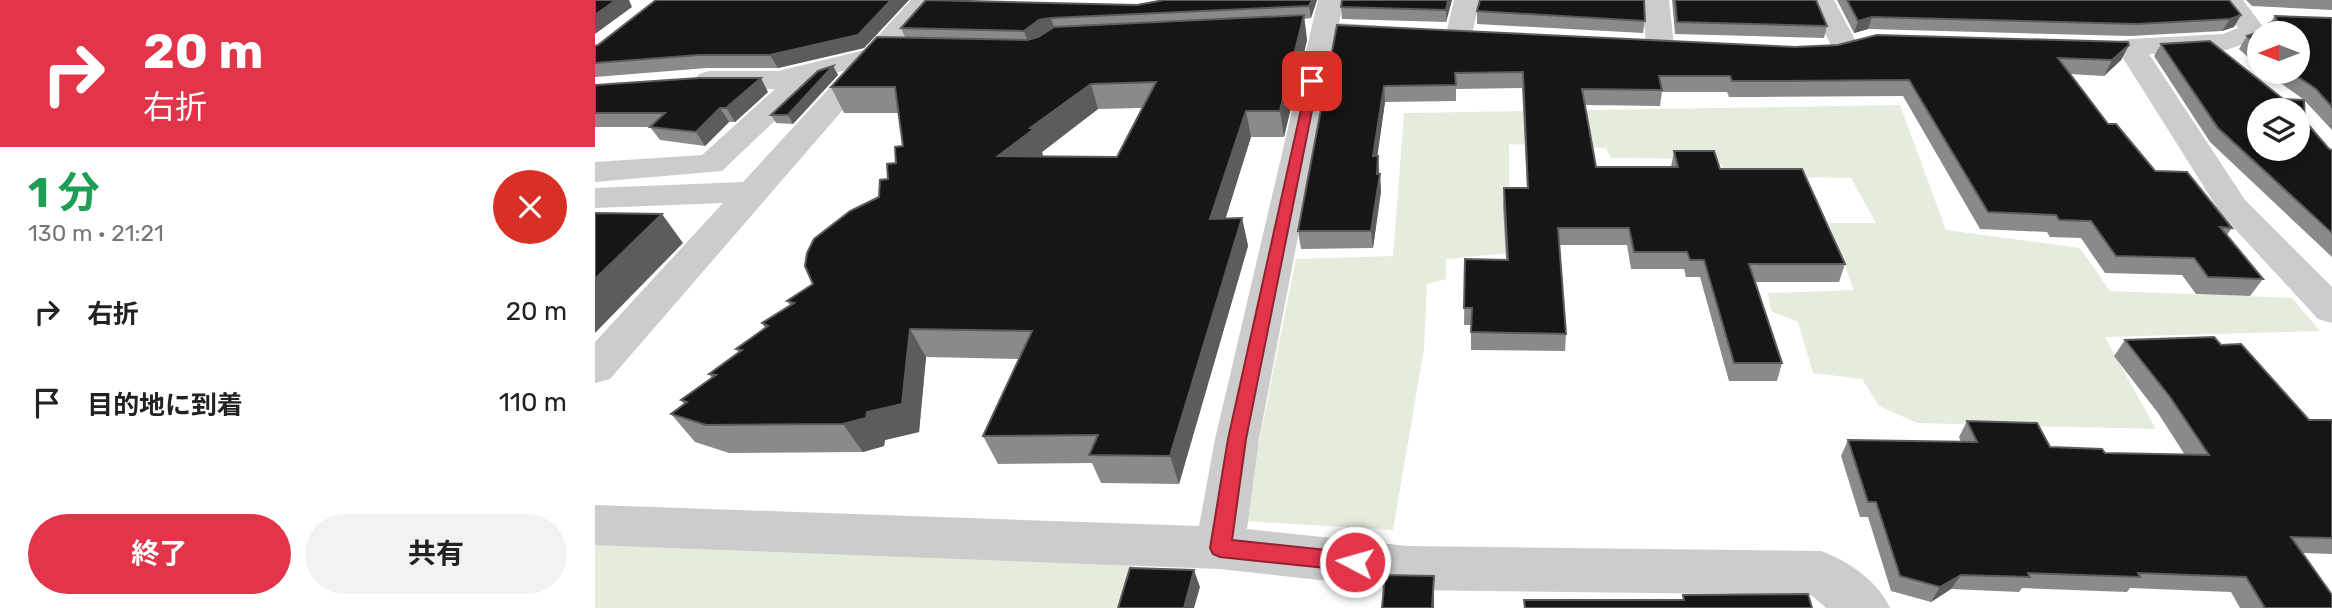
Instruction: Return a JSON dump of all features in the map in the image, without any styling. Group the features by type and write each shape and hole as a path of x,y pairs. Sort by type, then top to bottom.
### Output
{"street":[{"path":"1220,548 1237,439 1319,22 1448,34 1467,0"},
{"path":"1655,0 1660,45"},
{"path":"1821,0 1844,46"},
{"path":"595,368 872,59 930,2"},
{"path":"2247,11 2254,33 2226,43 2118,47 2233,207 2332,310"},
{"path":"2211,43 2242,68"},
{"path":"680,82 779,80 811,71 918,52"},
{"path":"595,172 711,164 811,71"},
{"path":"595,198 752,192"},
{"path":"595,525 1220,548 1408,568 1821,573 1864,608"}],"green space":[{"path":"1900,105 1946,230 2080,248 2110,291 2292,298 2320,331 2105,337 2156,429 1917,423 1879,406 1862,379 1813,373 1798,322 1771,311 1768,293 1854,290 1829,223 1876,223 1851,178 1729,176 1717,159 1611,158 1606,148 1509,144 1510,253 1446,259 1446,279 1427,284 1424,349 1393,530 1243,521 1296,259 1393,256 1404,113"},
{"path":"595,544 1135,562 1119,608 595,608"}],"building":[{"path":"595,0 616,0 595,15"},
{"path":"656,0 891,0 858,35 770,55 699,55 595,63 595,46"},
{"path":"926,0 1137,5 1164,0 1312,0 1309,6 1051,18 1039,20 1024,31 901,28"},
{"path":"1342,0 1448,0 1446,10 1341,7"},
{"path":"1480,0 1644,0 1645,21 1477,11"},
{"path":"1675,0 1816,0 1827,26 1677,22"},
{"path":"1847,0 2229,0 2241,15 2230,19 2136,24 1872,17 1858,21"},
{"path":"1304,15 1280,111 1246,111 1210,219 1242,218 1170,456 1089,455 1098,435 983,436 1032,331 910,329 902,404 867,412 866,418 843,424 706,425 671,414 687,402 681,400 716,375 709,374 742,350 736,349 768,326 762,323 794,303 787,301 813,284 805,266 807,253 814,239 850,211 879,197 880,180 888,179 887,164 896,163 895,147 903,146 895,87 831,87 877,37 1027,40 1054,27","holes":["1156,82 1117,157 998,156 1034,129 1030,128 1091,84"]},
{"path":"2275,16 2332,18 2332,107 2309,84 2310,21 2277,21"},
{"path":"1337,25 1795,47 1838,45 1877,35 2128,42 2129,45 2112,60 2058,58 2108,124 2116,124 2155,171 2187,172 2232,228 2220,227 2263,279 2208,277 2194,258 2116,256 2091,221 2059,220 2056,215 1988,212 1909,80 1732,81 1730,76 1659,76 1662,90 1582,89 1596,167 1678,167 1674,151 1714,151 1720,169 1802,169 1845,264 1749,264 1782,363 1734,363 1704,260 1690,260 1687,252 1634,252 1629,228 1558,228 1566,334 1471,332 1472,308 1464,308 1465,259 1508,260 1504,188 1528,188 1523,72 1455,73 1456,85 1384,86 1373,156 1378,156 1377,174 1380,174 1371,231 1298,231"},
{"path":"2210,41 2247,70 2247,84 2264,84 2282,98 2247,98 2247,155 2218,128 2161,44"},
{"path":"833,66 788,115 771,115 818,71"},
{"path":"699,78 761,78 726,108 720,108 696,132 650,127 665,113 595,113 595,85"},
{"path":"2310,127 2332,150 2332,233 2254,161 2310,161"},
{"path":"595,213 662,214 595,279"},
{"path":"2214,337 2221,345 2241,344 2309,420 2332,420 2332,538 2291,537 2332,595 2332,608 2265,608 2246,577 2138,573 2140,577 2028,573 2030,577 1961,575 1940,587 1900,576 1876,502 1868,502 1848,440 1977,442 1967,421 2037,423 2050,447 2102,449 2105,453 2209,455 2170,397 2125,340"},
{"path":"1130,568 1194,570 1184,608 1118,608"},
{"path":"1385,575 1434,576 1432,608 1382,608"},
{"path":"1808,594 1812,608 1525,608 1524,600 1684,600 1683,595"}],"route":[{"path":"1312,81 1237,439 1220,548 1355,562"}]}
